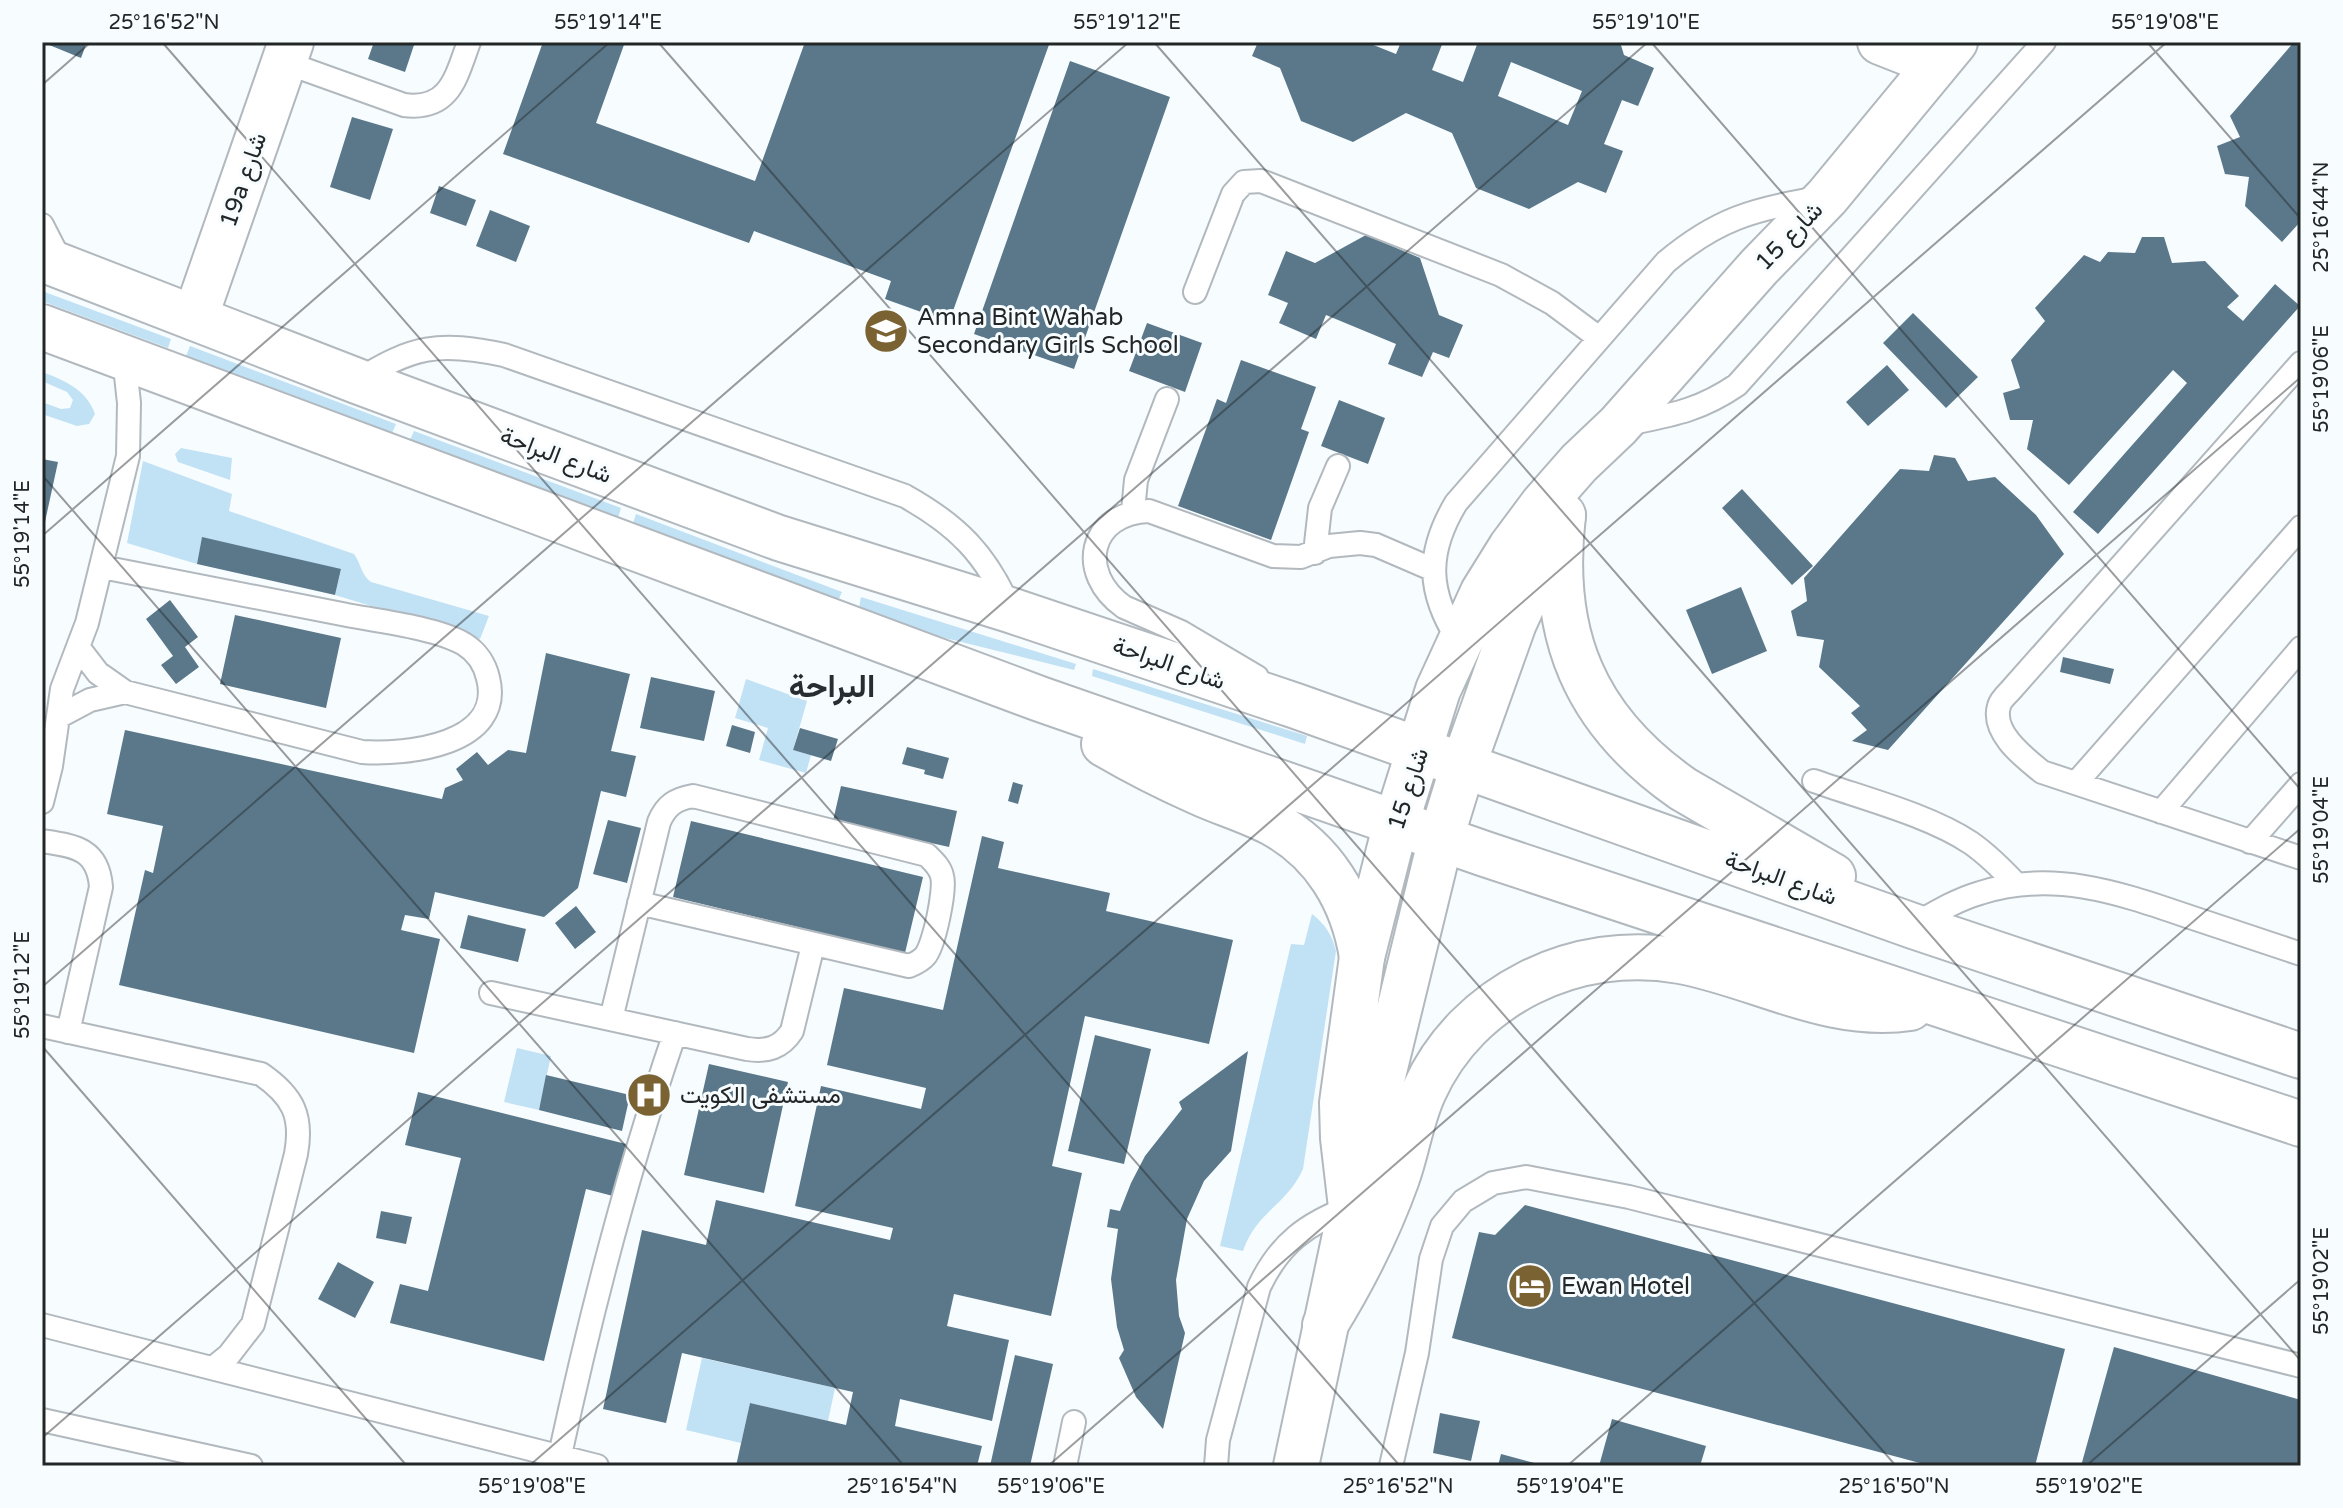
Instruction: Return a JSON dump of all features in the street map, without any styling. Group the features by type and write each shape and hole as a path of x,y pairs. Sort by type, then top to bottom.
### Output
{"street":[{"path":"1880,42 1946,53"},
{"name":"19a شارع","path":"195,318 288,52"},
{"name":"شارع 15","path":"1351,1207 1342,1103 1362,957 1396,823 1438,690 1483,592 1511,547 1579,463 1618,426 1759,267 1827,197 1946,53"},
{"name":"شارع البراحة","path":"53,263 357,381 765,533 1010,610 1421,748 1913,926 2301,1056"},
{"path":"42,327 1040,699 1396,823 2301,1124"},
{"name":"شارع 15","path":"1296,1466 1351,1207 1441,838 1464,763 1514,623 1563,515 1618,426"},
{"path":"1563,515 1559,576 1565,624 1575,659 1591,692 1622,736 1640,756 1683,789 1913,926"},
{"path":"1040,699 1088,735 1140,765 1271,823 1312,852 1341,890 1351,911 1362,957"},
{"path":"1325,1325 1355,1277 1379,1227 1398,1174 1412,1120 1440,1062 1459,1036 1482,1014 1507,994 1535,979 1566,967 1630,956 1696,964 1805,1000 1837,1006 1904,1009 1937,1003"}],"lane":[{"path":"288,52 404,105 419,107 435,103 447,94 469,42"},
{"path":"1618,426 1692,410 1737,385 2044,42"},
{"path":"1195,292 1233,194 1244,182 1261,181 1501,275 1552,303 1599,338"},
{"path":"1459,641 1443,616 1436,594 1434,570 1436,546 1456,503 1666,262 1689,243 1742,214 1827,197"},
{"path":"42,225 53,263"},
{"path":"357,381 390,360 426,349 465,346 504,355 563,375 905,496 933,511 980,554 1010,610"},
{"path":"42,802 48,749 58,717 62,689 87,623 128,456 129,403 124,357"},
{"path":"2301,363 1999,706 1998,723 2015,750 2042,772 2301,858"},
{"path":"1133,511 1136,480 1167,399"},
{"path":"1315,553 1320,508 1338,466"},
{"path":"1296,706 1221,654 1124,607 1110,597 1095,569 1094,552 1105,528 1133,511 1149,511 1273,556 1301,557 1329,546 1360,543 1376,545 1434,570"},
{"path":"2076,783 2301,527"},
{"path":"78,647 98,673 125,692 362,752 401,753 440,745 472,729 489,700 490,684 486,668 476,654 464,644 436,634 102,567"},
{"path":"2161,812 2301,648"},
{"path":"58,717 90,700 125,692"},
{"path":"1814,781 1939,826 1995,861 2017,885"},
{"path":"2250,842 2301,784"},
{"path":"611,1019 639,903 664,811 672,803 693,796 927,855 943,876 943,890 930,945 926,955 909,966 898,966 639,903"},
{"path":"42,841 77,848 95,863 100,874 101,887 68,1032"},
{"path":"1913,926 1945,907 1980,892 2054,882 2090,886 2126,896 2301,954"},
{"path":"491,993 758,1051 778,1046 792,1031 813,945"},
{"path":"42,1026 261,1074 287,1096 297,1114 300,1134 260,1305 242,1341 213,1368"},
{"path":"560,1455 604,1264 675,1033"},
{"path":"1391,1466 1417,1353 1431,1259 1442,1226 1463,1201 1493,1183 1526,1177 1629,1197 2301,1366"},
{"path":"1216,1466 1218,1440 1259,1287 1270,1264 1286,1244 1306,1229 1326,1216 1351,1207"},
{"path":"42,1325 597,1466"},
{"path":"42,1420 251,1466"},
{"path":"1065,1466 1074,1422"}],"shaded area":[{"path":"42,291 171,339 168,348 42,301"},
{"path":"190,346 396,424 392,433 186,356"},
{"path":"42,372 81,392 95,414 89,424 77,426 42,414 42,402 61,409 70,408 73,400 67,392 42,381"},
{"path":"414,431 621,508 618,518 410,440"},
{"path":"181,448 232,458 230,480 178,462 175,454"},
{"path":"143,461 232,494 229,511 354,554 371,582 489,616 480,639 335,595 341,570 202,538 197,564 127,543"},
{"path":"636,514 842,592 838,601 633,523"},
{"path":"861,597 1076,664 1074,670 925,633 859,608"},
{"path":"1093,669 1307,736 1305,744 1092,676"},
{"path":"746,679 807,701 793,750 811,755 806,773 759,760 768,728 735,718"},
{"path":"1312,914 1328,931 1336,951 1303,1169 1289,1192 1263,1217 1243,1251 1220,1246 1291,944 1304,945"},
{"path":"517,1048 551,1056 539,1110 504,1102"},
{"path":"702,1358 835,1388 828,1421 750,1403 741,1443 686,1430"}],"building":[{"path":"42,42 87,42 81,58"},
{"path":"374,42 415,42 405,72 368,59"},
{"path":"543,42 625,42 596,123 755,181 805,42 1050,42 949,322 885,299 891,281 754,231 749,243 503,154"},
{"path":"1258,42 1366,42 1396,54 1401,42 1443,42 1432,70 1463,82 1478,42 1620,42 1624,55 1654,68 1638,106 1622,100 1604,144 1623,151 1606,193 1578,182 1529,209 1476,188 1452,133 1406,113 1353,142 1301,121 1280,68 1252,56","holes":["1511,62 1582,91 1568,125 1498,96"]},
{"path":"2294,42 2301,42 2301,221 2282,242 2245,206 2249,177 2225,174 2217,146 2240,137 2230,116"},
{"path":"1070,61 1170,97 1074,369 974,334"},
{"path":"352,117 393,129 370,200 330,187"},
{"path":"439,186 476,200 466,226 430,213"},
{"path":"490,210 530,226 516,262 476,246"},
{"path":"1366,235 1420,258 1439,315 1463,325 1449,358 1433,352 1422,377 1388,364 1396,344 1326,315 1316,339 1279,323 1288,303 1268,295 1286,251 1315,263"},
{"path":"2142,237 2164,237 2172,263 2205,261 2239,296 2227,307 2243,321 2275,284 2300,306 2098,534 2073,512 2187,383 2173,370 2069,485 2027,449 2033,420 2010,420 2003,393 2020,388 2011,360 2045,321 2035,308 2084,255 2100,262 2108,252 2135,253"},
{"path":"1913,313 1978,377 1946,408 1883,343"},
{"path":"1147,323 1202,343 1185,392 1129,371"},
{"path":"1241,360 1316,387 1301,429 1309,432 1271,540 1178,506 1217,399 1226,403"},
{"path":"1887,365 1909,390 1868,426 1846,402"},
{"path":"1339,400 1385,418 1368,464 1321,446"},
{"path":"1934,455 1955,458 1968,481 1995,477 2036,515 2064,554 1888,750 1852,741 1867,730 1851,713 1860,706 1819,667 1824,640 1797,636 1791,611 1807,601 1804,578 1900,469 1929,471"},
{"path":"42,459 58,462 43,531 42,530"},
{"path":"1742,489 1813,566 1792,585 1722,508"},
{"path":"202,537 341,569 335,595 197,564"},
{"path":"1741,587 1767,651 1712,674 1686,610"},
{"path":"170,600 198,637 185,647 199,667 176,684 161,665 173,656 146,619"},
{"path":"235,615 341,638 326,708 220,684"},
{"path":"546,653 630,674 611,751 636,756 626,797 601,791 578,888 544,917 435,892 429,919 405,915 401,930 440,939 414,1053 119,985 145,870 153,873 163,826 107,814 125,730 442,799 445,788 463,780 456,769 477,752 488,765 508,750 526,753"},
{"path":"2063,657 2114,669 2110,684 2060,672"},
{"path":"651,677 715,691 704,741 640,728"},
{"path":"732,725 755,732 750,753 726,746"},
{"path":"800,728 838,739 831,761 793,750"},
{"path":"907,747 949,758 943,779 902,764"},
{"path":"1013,782 1023,785 1018,804 1008,801"},
{"path":"841,786 957,811 949,847 833,821"},
{"path":"608,820 641,828 627,883 593,874"},
{"path":"691,821 923,877 905,953 673,897"},
{"path":"982,836 1004,842 998,868 1110,893 1106,911 1233,940 1209,1044 1085,1016 1052,1166 1082,1173 1051,1316 954,1294 947,1326 1009,1340 992,1421 900,1399 895,1426 982,1446 977,1466 736,1466 750,1403 846,1425 853,1392 682,1353 666,1423 603,1409 642,1230 706,1245 716,1200 890,1240 893,1228 795,1206 821,1086 921,1109 926,1088 827,1065 844,988 943,1010"},
{"path":"576,906 596,932 575,949 555,923"},
{"path":"468,915 526,929 518,962 460,948"},
{"path":"1095,1035 1151,1049 1124,1164 1068,1151"},
{"path":"1248,1051 1231,1151 1204,1181 1187,1219 1176,1280 1179,1316 1185,1333 1163,1429 1136,1397 1119,1358 1124,1350 1117,1327 1111,1279 1118,1229 1107,1227 1110,1209 1120,1211 1145,1156 1182,1109 1179,1102"},
{"path":"709,1064 788,1082 764,1193 684,1175"},
{"path":"546,1075 630,1095 622,1131 539,1110"},
{"path":"418,1092 626,1144 613,1196 586,1189 544,1361 390,1323 400,1284 428,1291 461,1158 405,1145"},
{"path":"1525,1205 2065,1349 2035,1466 1931,1466 1452,1338 1479,1232 1495,1235"},
{"path":"381,1211 412,1217 406,1244 376,1238"},
{"path":"338,1262 374,1282 355,1318 318,1299"},
{"path":"2114,1347 2301,1400 2301,1466 2081,1466"},
{"path":"1015,1355 1053,1364 1030,1466 990,1466"},
{"path":"1440,1413 1480,1421 1471,1461 1433,1453"},
{"path":"1612,1419 1706,1446 1700,1466 1599,1466"},
{"path":"1501,1454 1542,1465 1542,1466 1498,1466"}],"place":[{"name":"Amna Bint Wahab Secondary Girls School","path":"886,331"},
{"name":"مستشفى الكويت","path":"649,1095"},
{"name":"Ewan Hotel","path":"1530,1286"}],"district":[{"name":"البراحة","path":"832,686"}]}
